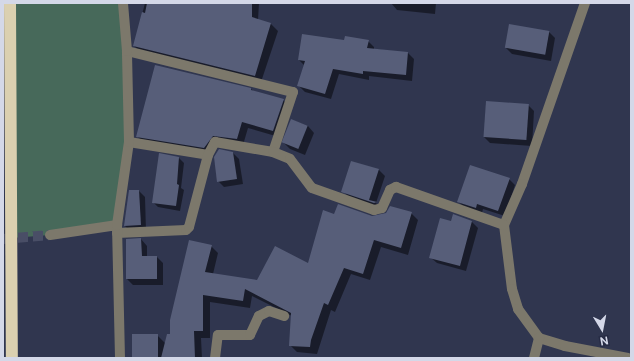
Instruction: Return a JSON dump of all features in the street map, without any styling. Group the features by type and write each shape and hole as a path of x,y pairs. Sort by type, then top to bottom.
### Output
{"highway":[{"path":"10,3 12,358"}],"street":[{"path":"120,358 117,229 129,142 127,51 123,3"},
{"path":"585,3 522,184 504,225 512,289 518,310 539,338 565,346 628,358"},
{"path":"127,51 293,92 273,152"},
{"path":"129,142 208,155"},
{"path":"50,235 117,229 186,230 189,227 208,155 215,142 273,152 290,159 312,188 374,210 382,208 390,190 396,186 504,225"},
{"path":"215,358 218,336 250,335 259,316 269,311 284,316"},
{"path":"534,358 539,338"}],"green space":[{"path":"10,3 120,3 129,142 117,225 50,235 12,238"}],"building":[{"path":"147,3 252,3 252,17 271,23 255,76 133,46 142,12 145,13"},
{"path":"509,24 549,31 545,55 505,48"},
{"path":"302,34 344,40 345,36 369,40 367,48 408,52 406,75 363,71 363,74 333,69 325,94 297,86 305,61 298,60"},
{"path":"155,65 251,88 251,90 284,99 273,131 242,122 237,139 213,136 204,148 136,137"},
{"path":"486,101 529,104 526,140 483,137"},
{"path":"291,119 308,126 298,149 282,142"},
{"path":"219,149 233,152 237,179 217,182 214,157"},
{"path":"159,153 179,157 177,184 179,185 176,206 152,203"},
{"path":"351,161 379,169 369,200 377,202 374,203 341,192"},
{"path":"470,165 510,178 498,211 477,204 476,208 457,202"},
{"path":"129,190 139,190 141,225 124,226"},
{"path":"338,204 372,216 386,213 390,206 412,212 401,248 374,240 363,274 344,268 328,305 324,303 310,347 289,346 291,313 245,289 243,301 203,295 203,331 194,331 195,358 161,358 167,334 170,334 170,320 189,240 212,245 205,272 257,280 275,246 308,263 323,210 334,214"},
{"path":"453,214 472,221 460,266 429,258 440,218 451,221"},
{"path":"141,238 142,256 157,256 157,279 126,279 126,239"},
{"path":"132,334 158,334 158,358 132,358"}],"tunnel":[{"path":"3,239 50,235"}]}
